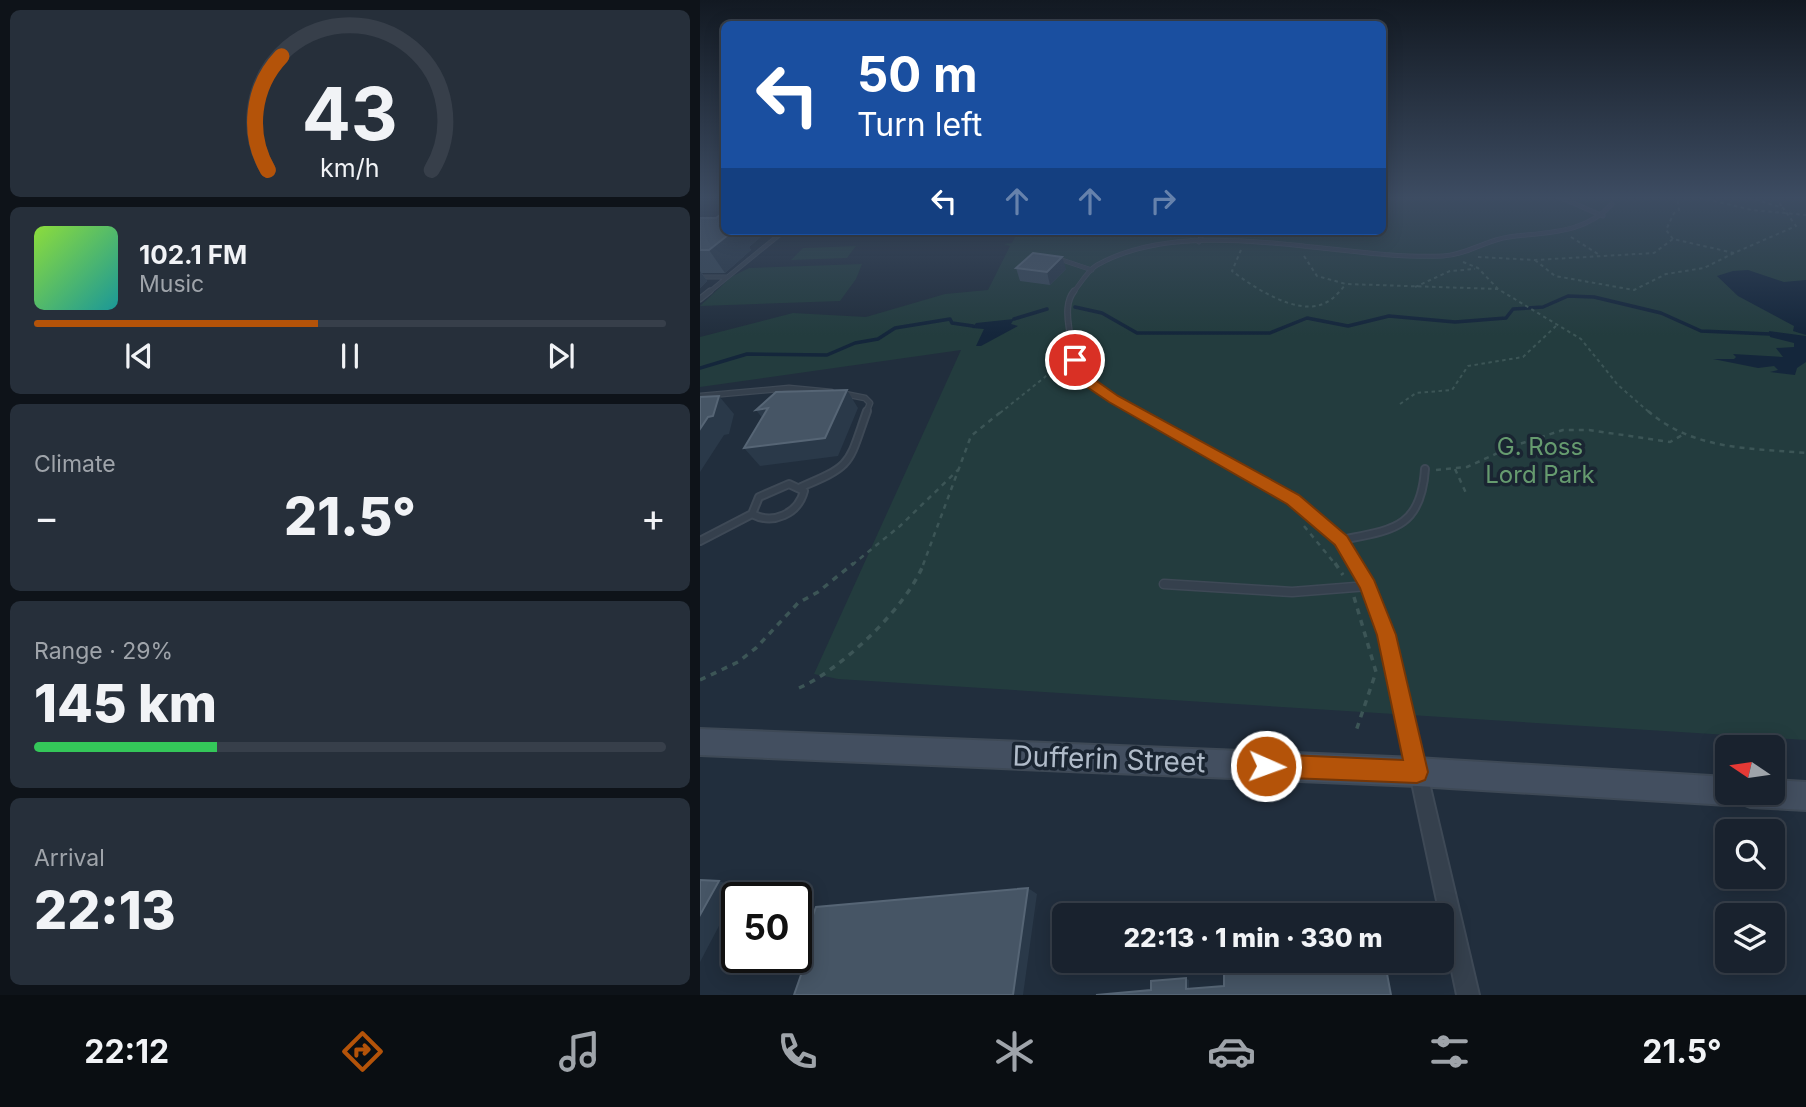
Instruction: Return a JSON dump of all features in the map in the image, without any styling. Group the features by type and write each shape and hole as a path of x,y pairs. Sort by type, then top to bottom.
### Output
{"main road":[{"name":"Dufferin Street","path":"700,741 1417,772 1715,790"},
{"path":"1785,795 1806,796"}],"street":[{"path":"1411,740 1468,995"}],"lane":[{"path":"700,299 770,242"},
{"path":"1196,242 1136,250 1092,270 1076,285 1068,302 1071,342 1079,370 1089,382 1113,399 1293,499 1341,541 1368,586 1386,635 1411,740"},
{"path":"1252,242 1412,256 1447,256 1490,242"},
{"path":"1049,258 1092,270"},
{"path":"700,277 727,277"},
{"path":"700,396 801,388 865,398 870,402 870,410 849,460 839,471 801,487 789,484 765,492 754,503 752,514"},
{"path":"1341,541 1386,531 1410,518 1422,503 1425,469"},
{"path":"700,541 752,514 771,519 788,513 804,496 801,487"},
{"path":"1164,584 1271,592 1336,591 1368,586"}],"path":[{"path":"1244,242 1232,271 1248,285 1293,303 1316,306 1327,303 1346,284"},
{"path":"1580,242 1598,254"},
{"path":"1447,256 1535,260 1598,254 1654,253 1668,242"},
{"path":"1684,242 1734,253"},
{"path":"1535,260 1555,275 1634,290 1666,274 1704,268 1758,242"},
{"path":"1297,245 1317,276 1346,284 1498,289"},
{"path":"1447,256 1479,268 1498,289 1581,339 1618,385 1665,426 1709,446 1806,453"},
{"path":"1412,288 1450,271 1479,268"},
{"path":"1400,404 1416,393 1452,390 1465,369 1478,362 1523,357 1556,326"},
{"path":"799,688 817,681 840,665 908,596 919,578 971,436 1045,377 1071,342"},
{"path":"1425,469 1455,469 1563,430 1589,430 1670,442 1684,434"},
{"path":"700,680 738,662 756,648 798,603 818,592 900,526 940,484 961,467"},
{"path":"1455,469 1466,493"}],"green space":[{"name":"G. Ross Lord Park","path":"1806,242 1806,740 1785,739 1785,735 1727,735 838,679 814,674 961,350 700,387 700,337 793,313 866,317 945,294 988,290 1010,246 1004,244"},
{"path":"856,246 847,258 791,260 803,248"},
{"path":"862,264 856,279 840,301 700,306 731,277 749,268"}],"water":[{"path":"1748,270 1784,282 1806,280 1806,335 1793,331 1794,326 1738,296 1717,276"},
{"path":"1014,319 1011,324 1018,326 981,346 976,346 984,329 972,328 976,323"},
{"path":"1769,331 1806,336 1806,362 1797,368 1795,375 1770,372 1778,370 1774,366 1758,368 1713,359 1734,359 1736,357 1733,354 1783,357 1776,348 1794,347 1794,343 1770,337"}],"building":[{"path":"700,242 719,242 709,250 700,250"},
{"path":"1033,253 1062,257 1047,272 1016,268"},
{"path":"847,390 825,438 744,448 768,408 756,410 776,392"},
{"path":"719,396 713,416 708,417 700,429 700,397"},
{"path":"700,880 719,881 700,915"},
{"path":"1028,888 1013,995 794,995 802,973 812,973 812,918 816,907"},
{"path":"1224,973 1387,973 1391,995 1096,995 1151,990 1151,981 1186,978 1186,989 1224,986"}],"waterway":[{"path":"1075,307 1102,313 1137,333 1270,333 1307,318 1348,326 1389,316 1455,322 1506,318 1513,309 1543,307 1568,296 1594,297 1661,313 1701,331 1770,334"},
{"path":"1014,319 1047,309"},
{"path":"700,368 747,354 827,355 855,343 878,339 895,328 950,319 952,323 973,326"}],"route":[{"path":"1075,360 1089,382 1113,399 1293,499 1341,541 1368,586 1386,635 1417,772 1266,766"}]}
